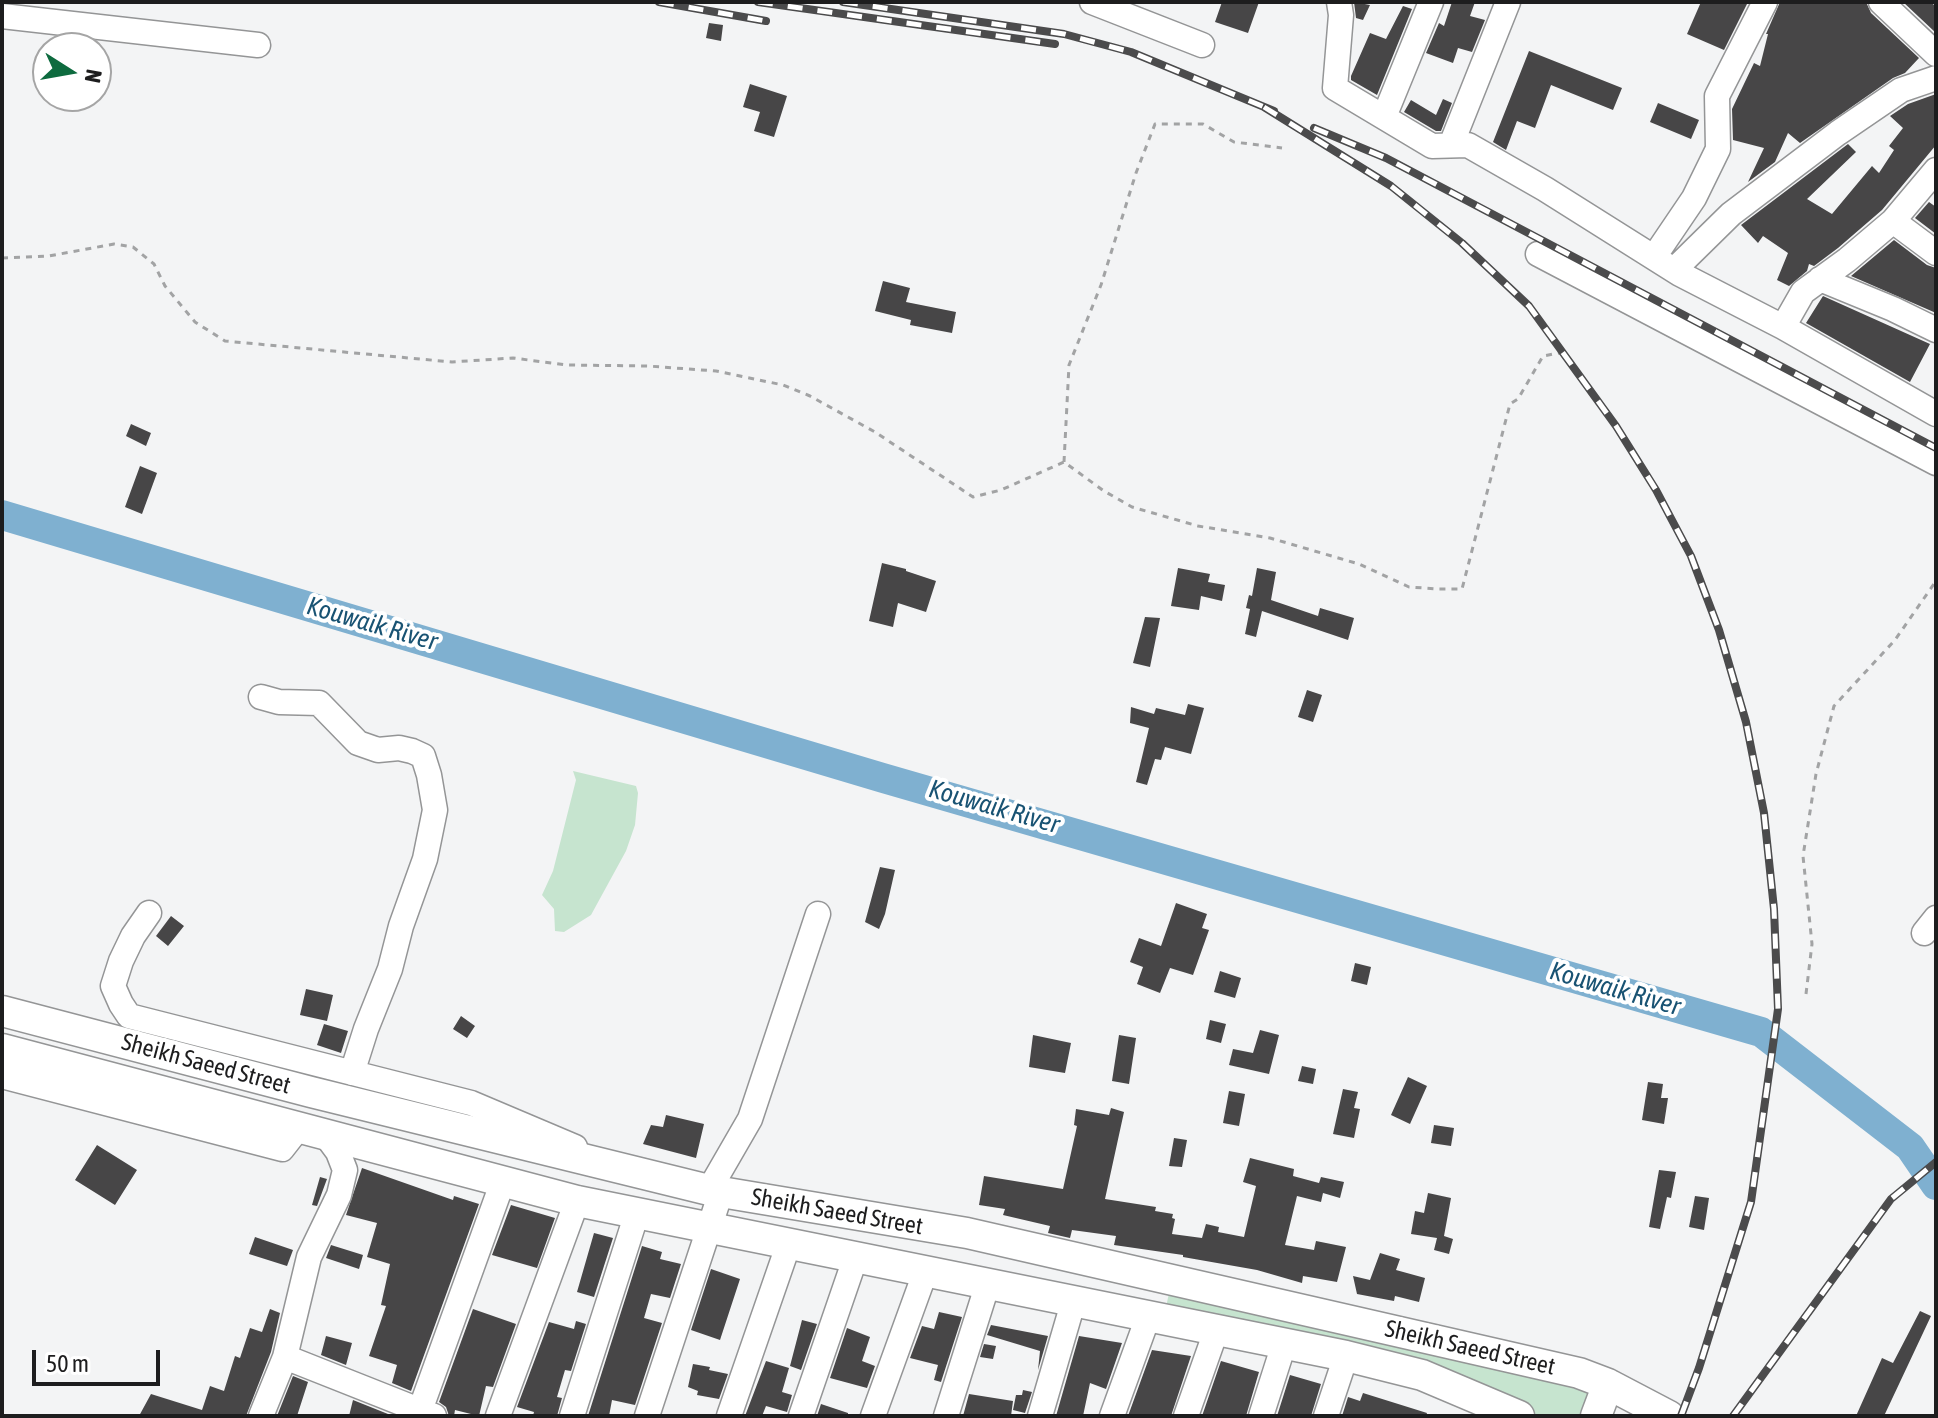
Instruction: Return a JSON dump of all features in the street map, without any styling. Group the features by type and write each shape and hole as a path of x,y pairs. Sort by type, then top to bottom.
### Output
{"main road":[{"name":"Sheikh Saeed Street","path":"2,1011 311,1092 715,1191 967,1233 1579,1373 1608,1384 1669,1416"},
{"name":"Sheikh Saeed Street","path":"2,1049 577,1201 1346,1356 1422,1375 1517,1415"},
{"path":"310,1129 311,1092"},
{"path":"1596,1416 1608,1384"}],"street":[{"path":"1092,2 1202,45"},
{"path":"1339,2 1341,15 1335,88 1432,146 1468,145 1664,263 1936,414"},
{"path":"1384,117 1431,2"},
{"path":"1451,145 1508,2"},
{"path":"1664,263 1718,149 1717,96 1765,2"},
{"path":"1881,2 1936,54"},
{"path":"2,16 258,45"},
{"path":"1664,263 1838,133 1901,90 1936,78"},
{"path":"1783,327 1803,292 1893,221 1936,170"},
{"path":"1893,221 1936,253"},
{"path":"1538,254 1936,463"},
{"path":"1820,279 1936,330"},
{"path":"261,697 279,702 319,703 358,743 378,750 399,748 423,756 429,775 435,810 425,859 352,1073"},
{"path":"149,913 133,936 113,986 129,1016 471,1103 638,1173"},
{"path":"647,1416 709,1229 715,1191 750,1119 818,914"},
{"path":"2,1076 282,1149 310,1129 338,1152 345,1170 339,1195 309,1257 285,1357 261,1416"},
{"path":"285,1357 424,1414 503,1181"},
{"path":"498,1416 577,1201"},
{"path":"572,1416 637,1213"},
{"path":"729,1416 789,1243"},
{"path":"801,1416 856,1256"},
{"path":"873,1416 926,1270"},
{"path":"946,1416 988,1283"},
{"path":"1040,1416 1073,1303"},
{"path":"1112,1416 1148,1317"},
{"path":"1186,1416 1216,1331"},
{"path":"1261,1416 1284,1344"},
{"path":"1326,1416 1346,1356"}],"path":[{"path":"1064,462 1069,365 1101,285 1136,173 1155,124 1203,124 1234,142 1282,148"},
{"path":"2,258 49,256 114,244 133,247 154,264 165,286 195,322 225,341 452,362 513,358 567,365 716,371 783,385 810,396 875,432 973,497 1001,490 1064,462"},
{"path":"1064,462 1132,507 1198,526 1270,538 1359,564 1409,587 1462,589 1510,404 1518,399 1543,356 1564,352"},
{"path":"1806,994 1812,944 1803,856 1816,774 1834,706 1895,640 1936,581"}],"green space":[{"path":"573,771 636,786 638,793 635,825 626,851 591,915 564,932 555,931 554,909 542,895 553,871 576,780"},
{"path":"1169,1293 1574,1381 1594,1393 1590,1416 1540,1416 1460,1377 1165,1312"}],"building":[{"path":"1222,2 1259,2 1248,33 1215,22"},
{"path":"1354,2 1370,5 1363,20 1356,18"},
{"path":"1452,2 1475,2 1470,16 1485,20 1472,52 1458,48 1453,63 1426,53 1439,23 1444,26"},
{"path":"1701,2 1748,2 1724,50 1687,34"},
{"path":"1780,2 1866,2 1871,13 1919,58 1905,73 1893,78 1800,143 1788,133 1775,162 1748,182 1764,148 1733,140 1732,109 1754,63 1760,66 1766,34"},
{"path":"1903,2 1931,2 1936,7 1936,33"},
{"path":"1403,6 1412,9 1377,95 1351,80 1351,76 1370,33 1386,39"},
{"path":"709,23 723,25 721,41 706,38"},
{"path":"1529,51 1622,88 1613,110 1551,85 1535,128 1517,121 1506,150 1493,142"},
{"path":"750,84 787,96 774,137 754,131 760,112 743,107"},
{"path":"1936,94 1936,145 1882,210 1814,266 1809,264 1807,271 1789,286 1777,280 1788,253 1763,236 1758,243 1741,225 1848,144 1856,152 1807,199 1832,214 1872,166 1879,173 1894,150 1889,146 1903,128 1890,116 1908,104"},
{"path":"1443,99 1452,103 1441,131 1404,112 1411,100 1436,115"},
{"path":"1658,103 1699,120 1691,139 1650,122"},
{"path":"1929,202 1936,207 1936,234 1915,218"},
{"path":"1894,240 1927,265 1936,268 1936,313 1851,276"},
{"path":"883,281 910,288 906,302 956,312 952,333 910,325 911,320 875,311"},
{"path":"1823,296 1930,344 1910,382 1806,323"},
{"path":"131,424 151,433 146,446 126,436"},
{"path":"140,466 157,473 142,514 125,507"},
{"path":"882,563 936,581 926,612 898,603 893,627 869,621"},
{"path":"1178,568 1210,574 1208,582 1225,585 1222,601 1201,596 1199,610 1171,606"},
{"path":"1257,568 1276,572 1271,600 1318,616 1320,608 1354,618 1348,640 1262,611 1256,637 1245,634 1250,609 1246,608 1249,595 1252,596"},
{"path":"1145,617 1160,618 1150,667 1133,663"},
{"path":"1307,690 1322,695 1313,722 1298,717"},
{"path":"1188,704 1204,708 1191,754 1165,747 1161,760 1155,759 1147,785 1136,782 1149,728 1130,723 1131,707 1154,714 1156,708 1185,715"},
{"path":"880,867 895,870 879,929 865,922"},
{"path":"1176,903 1207,914 1202,928 1209,930 1193,975 1170,968 1160,993 1137,984 1143,967 1130,962 1139,938 1161,946"},
{"path":"171,916 184,926 168,946 156,936"},
{"path":"1355,963 1371,967 1367,985 1351,981"},
{"path":"1220,971 1241,978 1235,998 1214,992"},
{"path":"306,989 333,995 327,1021 300,1015"},
{"path":"461,1016 475,1026 467,1038 453,1029"},
{"path":"1210,1020 1226,1024 1221,1043 1206,1039"},
{"path":"324,1024 348,1031 341,1053 317,1045"},
{"path":"1260,1030 1279,1035 1269,1074 1229,1065 1233,1049 1253,1053"},
{"path":"1033,1035 1071,1043 1065,1073 1029,1067"},
{"path":"1119,1035 1136,1038 1129,1084 1112,1081"},
{"path":"1302,1066 1316,1069 1313,1084 1298,1081"},
{"path":"1408,1077 1427,1086 1410,1124 1391,1115"},
{"path":"1648,1082 1663,1084 1661,1098 1668,1098 1664,1124 1642,1120"},
{"path":"1343,1089 1358,1092 1354,1108 1360,1109 1354,1138 1333,1134"},
{"path":"1229,1091 1245,1094 1239,1126 1223,1123"},
{"path":"1111,1108 1124,1112 1105,1199 1156,1207 1155,1211 1173,1214 1172,1234 1202,1238 1206,1224 1219,1227 1218,1232 1244,1237 1256,1186 1243,1182 1250,1158 1294,1169 1293,1176 1319,1183 1321,1177 1344,1182 1340,1198 1323,1193 1321,1202 1297,1196 1285,1245 1314,1250 1316,1241 1346,1247 1337,1282 1303,1276 1302,1283 1183,1255 1114,1245 1116,1236 1072,1230 1070,1238 1048,1233 1050,1226 1003,1215 1005,1209 979,1205 984,1176 1063,1189 1077,1126 1074,1125 1076,1109 1109,1115"},
{"path":"666,1115 704,1124 696,1158 643,1144 651,1125 663,1127"},
{"path":"1434,1125 1454,1128 1451,1146 1431,1143"},
{"path":"1174,1138 1187,1140 1182,1167 1169,1166"},
{"path":"97,1145 137,1170 115,1205 75,1180"},
{"path":"362,1168 453,1200 454,1196 479,1204 411,1391 392,1383 397,1365 369,1356 386,1306 381,1305 390,1264 367,1257 377,1223 346,1215"},
{"path":"1659,1170 1676,1172 1660,1229 1649,1227"},
{"path":"320,1177 327,1179 317,1206 312,1205"},
{"path":"1428,1193 1451,1198 1444,1236 1453,1239 1449,1254 1434,1250 1437,1238 1411,1234 1415,1211 1424,1213"},
{"path":"1695,1196 1709,1198 1704,1230 1689,1227"},
{"path":"511,1205 555,1218 537,1268 492,1255"},
{"path":"594,1233 613,1238 594,1297 577,1292"},
{"path":"255,1237 293,1250 287,1266 249,1254"},
{"path":"331,1245 363,1255 359,1269 326,1258"},
{"path":"642,1246 662,1252 660,1259 681,1264 670,1298 651,1294 644,1318 662,1323 635,1405 612,1400 609,1416 588,1416"},
{"path":"1380,1253 1400,1259 1396,1270 1425,1278 1419,1302 1395,1296 1394,1301 1357,1294 1353,1276 1370,1280"},
{"path":"711,1269 740,1279 720,1340 691,1330"},
{"path":"270,1309 280,1313 271,1352 246,1416 139,1416 151,1394 202,1410 210,1386 224,1391 235,1356 240,1358 250,1328 262,1332"},
{"path":"473,1309 516,1324 493,1387 486,1386 479,1416 455,1410 454,1416 449,1416 446,1407 439,1402"},
{"path":"1920,1311 1931,1316 1884,1416 1856,1416 1882,1358 1893,1363"},
{"path":"939,1312 962,1317 941,1382 934,1380 938,1365 910,1358 922,1326 934,1329"},
{"path":"802,1320 817,1324 801,1370 790,1366"},
{"path":"576,1321 586,1324 571,1371 565,1370 557,1397 562,1398 557,1416 533,1416 534,1412 517,1407 549,1322 574,1329"},
{"path":"991,1325 1048,1336 1038,1370 1040,1351 987,1335"},
{"path":"847,1328 870,1337 862,1361 875,1366 867,1388 830,1378"},
{"path":"326,1336 352,1343 346,1365 321,1355"},
{"path":"1079,1336 1122,1343 1106,1389 1090,1383 1083,1416 1056,1416"},
{"path":"984,1344 996,1346 993,1359 980,1357"},
{"path":"1152,1350 1191,1356 1171,1416 1128,1416"},
{"path":"766,1361 789,1368 782,1392 792,1395 787,1412 766,1406 762,1416 745,1416"},
{"path":"1221,1361 1259,1372 1246,1416 1202,1416"},
{"path":"693,1364 728,1374 719,1399 697,1395 698,1391 688,1387"},
{"path":"1290,1375 1321,1384 1311,1416 1277,1416"},
{"path":"293,1376 308,1382 297,1416 277,1416"},
{"path":"1023,1390 1032,1392 1025,1413 1013,1410 1016,1395 1022,1395"},
{"path":"1363,1393 1427,1413 1426,1416 1342,1416 1348,1397 1360,1401"},
{"path":"969,1394 1013,1401 1011,1416 963,1416"},
{"path":"353,1400 393,1416 349,1416"},
{"path":"821,1404 848,1413 848,1416 817,1416"}],"waterway":[{"name":"Kouwaik River","path":"2,515 883,778 1761,1032 1910,1147 1936,1185"}],"railway":[{"path":"659,2 766,21"},
{"path":"758,2 1055,44"},
{"path":"843,2 1064,34 1131,52 1274,111"},
{"path":"1264,107 1391,186 1462,243 1529,306 1616,426 1656,490 1691,556 1719,630 1746,722 1764,813 1774,909 1778,1009 1751,1202 1681,1416"},
{"path":"1314,128 1386,158 1936,448"},
{"path":"1733,1416 1891,1199 1936,1162"}]}
